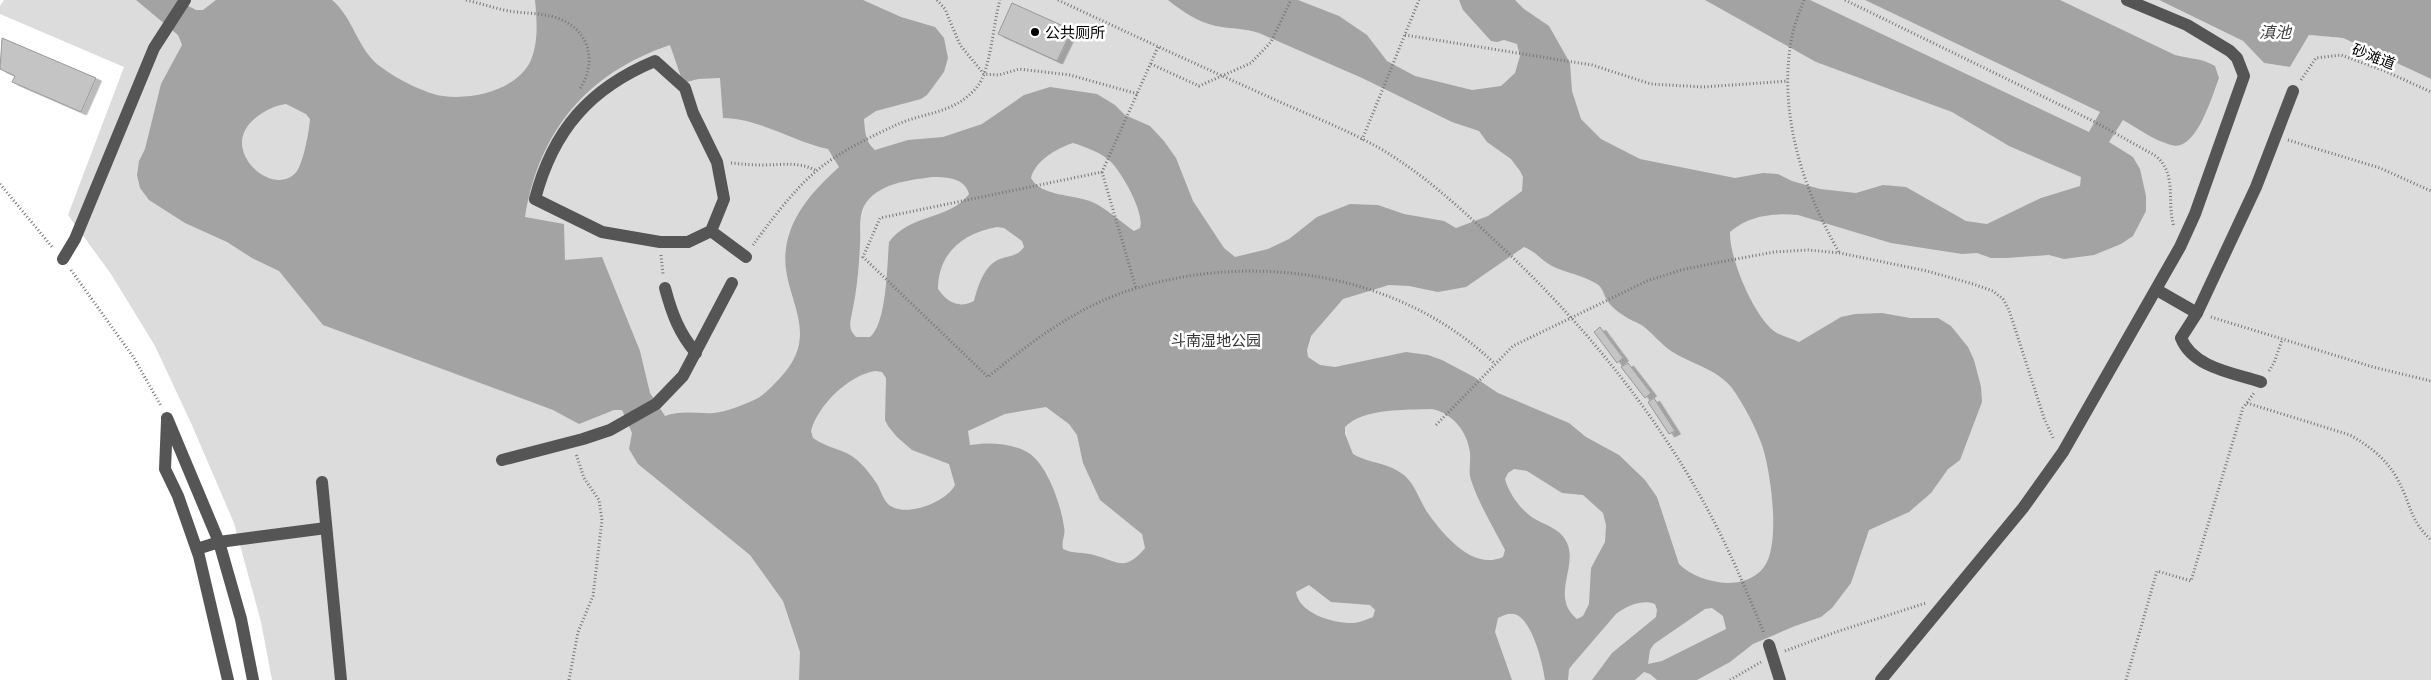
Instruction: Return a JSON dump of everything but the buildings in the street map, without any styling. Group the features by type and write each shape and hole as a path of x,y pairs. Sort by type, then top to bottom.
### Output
{"street":[{"path":"63,259 75,239 154,48 185,0"},
{"path":"1881,680 2023,508 2062,452 2158,290 2196,214 2244,76 2238,58 2230,51 2187,24 2127,0"},
{"path":"655,61 685,88 693,114 717,162 724,199 711,231 688,242 660,242 602,232 535,199 541,175 552,152 585,106 607,86 628,72 655,61"},
{"path":"2261,382 2203,362 2190,354 2181,338 2192,310 2256,187 2294,91"},
{"path":"711,231 746,257"},
{"path":"502,460 610,430 656,404 684,376 732,283"},
{"path":"665,288 672,315 682,336 696,353"},
{"path":"2158,290 2192,310"},
{"path":"167,418 219,542 241,619 253,680"},
{"path":"167,418 165,469 178,496 196,548 214,612 228,680"},
{"path":"322,482 341,680"},
{"path":"196,548 219,542 326,528"},
{"path":"1770,651 1780,680"}],"path":[{"path":"466,0 505,10 559,18 574,27 585,40 590,56 590,68 586,80 578,92 585,106"},
{"path":"937,0 944,9 960,46 984,74 998,75 1019,69 1070,75 1138,94"},
{"path":"746,257 765,229 816,171 847,151 899,124 930,116 964,100 978,86 984,74 1000,0"},
{"path":"1058,0 1362,140 1413,170 1445,194 1518,262 1610,362 1689,477 1741,577 1770,651"},
{"path":"1151,64 1198,86 1251,63 1271,42 1291,0"},
{"path":"1362,140 1384,90 1419,0"},
{"path":"1804,0 1794,30 1788,62 1790,121 1806,182 1830,237 1840,253"},
{"path":"1845,0 2093,122 2156,156 2164,163 2172,185 2172,218 2180,247"},
{"path":"1405,35 1592,65 1651,84 1703,87 1788,82"},
{"path":"1136,288 1102,172 1158,47"},
{"name":"砂滩道","path":"2294,91 2316,58 2341,55 2385,71 2431,92"},
{"path":"2292,141 2380,168 2431,191"},
{"path":"717,162 764,165 788,162 805,165 816,171"},
{"path":"1102,172 880,218 863,257 988,377 1015,355 1076,314 1136,288 1176,278 1216,272 1261,270 1312,275 1356,286 1426,313 1456,331 1494,363"},
{"path":"0,184 63,259 134,358 167,418"},
{"path":"660,242 665,288"},
{"path":"1436,425 1494,363 1513,346 1570,317 1647,281 1682,270 1774,252 1808,250 1840,253 1927,271 1993,291 2003,299 2009,310 2044,418 2056,446 2062,452"},
{"path":"2192,310 2373,367 2431,380"},
{"path":"2247,403 2350,435 2380,455 2400,483 2412,517 2430,539"},
{"path":"2126,680 2157,571 2190,580 2243,408"},
{"path":"568,680 578,632 593,596 602,520 599,500 584,478 572,442"},
{"path":"1730,680 1770,651 1953,594"}],"green space":[{"name":"斗南湿地公园","path":"4,0 2159,0 2243,41 2264,63 2290,67 2309,35 2343,38 2431,79 2431,680 272,680 261,622 234,523 191,423 155,346 111,274 68,215 124,67 0,14 0,6"}],"water":[{"path":"136,0 177,0 196,10 203,10 216,0 332,0 346,16 366,52 381,67 411,85 428,92 454,97 491,92 513,81 522,73 529,64 536,41 535,0 863,0 901,17 935,27 944,38 948,58 944,72 927,95 921,99 876,111 864,119 867,140 875,150 908,140 943,137 982,124 1024,95 1050,87 1097,94 1115,105 1125,115 1150,126 1164,141 1176,158 1193,201 1224,248 1235,257 1268,249 1289,239 1317,217 1350,204 1378,205 1404,214 1444,221 1456,228 1488,216 1522,191 1523,177 1511,159 1487,142 1479,131 1452,122 1362,78 1259,33 1203,22 1168,0 1298,0 1339,16 1367,35 1387,61 1415,76 1472,90 1501,86 1515,73 1520,56 1517,44 1504,40 1491,41 1463,10 1459,0 1515,0 1524,9 1549,26 1570,63 1572,91 1581,119 1601,139 1640,159 1735,178 1763,173 1778,174 1792,181 1820,189 1856,193 1883,185 1906,187 1966,221 1987,224 2041,198 2080,186 2081,177 2009,146 1952,112 1816,62 1705,0 1810,0 2089,132 2100,112 1865,0 2060,0 2175,55 2210,63 2215,66 2219,78 2202,121 2188,140 2180,145 2171,145 2158,140 2123,120 2109,142 2133,157 2140,169 2146,196 2146,211 2133,236 2121,244 2094,255 2064,259 2049,255 1991,258 1977,253 1962,254 1891,243 1798,215 1762,216 1737,226 1730,232 1734,256 1744,285 1758,312 1776,333 1799,342 1841,317 1855,314 1882,313 1910,318 1938,318 1951,326 1968,347 1974,360 1981,387 1982,402 1960,460 1948,469 1931,493 1909,512 1869,530 1851,583 1832,608 1821,617 1753,644 1730,662 1697,680 1657,680 1644,672 1635,680 1592,680 1612,653 1656,617 1657,610 1655,604 1645,602 1625,608 1616,614 1569,669 1568,680 1545,680 1542,664 1528,626 1523,619 1512,614 1498,618 1495,632 1512,680 799,680 800,652 783,601 750,555 638,464 629,449 632,433 622,410 614,410 579,424 553,410 323,325 279,271 252,258 227,242 185,223 149,200 140,188 137,175 139,161 145,149 161,84 182,45 178,35","holes":["670,45 683,83 698,79 720,78 723,118 750,122 828,149 839,167 813,193 793,224 786,248 786,265 788,282 800,329 799,345 793,361 780,378 758,398 719,412 683,413 665,416 650,393 640,351 602,257 565,260 564,224 525,217 532,186 542,158 555,132 572,109 591,89 614,72 641,57","286,104 306,114 310,119 300,166 287,179 275,180 263,175 252,167 245,155 242,142 246,129 258,116","1073,143 1088,148 1111,162 1132,194 1139,213 1140,228 1134,231 1108,211 1085,199 1050,192 1036,184 1031,178 1033,172 1042,161 1060,148","933,177 949,178 964,185 969,194 951,209 907,226 889,242 885,293 880,319 876,330 870,337 856,337 850,323 858,278 862,211 870,198 877,192 904,181","997,227 1004,228 1022,241 1024,247 1016,254 994,262 986,271 974,301 958,304 949,301 938,289 939,276 942,265 948,255 963,240 973,234","1524,247 1552,266 1597,284 1601,287 1609,303 1617,311 1643,326 1671,351 1711,371 1726,381 1753,423 1765,457 1771,489 1773,525 1772,542 1764,567 1752,577 1732,583 1708,580 1689,572 1679,564 1657,497 1645,480 1619,455 1586,437 1569,423 1498,393 1474,377 1442,360 1428,355 1406,352 1335,367 1320,365 1308,357 1307,350 1311,336 1343,299 1389,285 1409,286 1438,292 1466,287","875,371 882,372 886,378 885,420 888,426 912,450 949,464 955,485 950,491 935,502 924,506 904,510 895,508 886,502 875,481 857,460 847,453 813,438 811,431 820,411 845,385 865,374","1046,407 1069,424 1077,435 1083,463 1100,500 1142,534 1145,548 1127,563 1063,549 1064,530 1060,508 1047,475 1034,457 1021,449 1007,445 970,445 968,431 1005,414","1432,409 1440,411 1453,419 1463,431 1469,446 1471,480 1482,507 1505,550 1503,557 1491,560 1480,559 1459,548 1427,512 1412,484 1405,476 1393,468 1353,454 1345,434 1345,427 1363,416 1398,410","1514,469 1527,471 1562,493 1583,495 1603,513 1606,525 1605,542 1591,568 1589,604 1583,616 1577,619 1569,610 1566,601 1565,592 1569,552 1564,537 1555,529 1533,518 1524,511 1511,493 1505,479 1508,473","1309,585 1331,602 1370,605 1375,610 1373,617 1357,623 1346,623 1319,616 1304,606 1296,592","1712,608 1723,616 1726,629 1662,661 1648,664 1650,650 1654,644 1705,609"]},
{"name":"滇池","path":"2159,0 2431,0 2431,79 2343,38 2309,35 2290,67 2264,63 2243,41"}],"place":[{"name":"公共厕所","path":"1035,32"}]}
